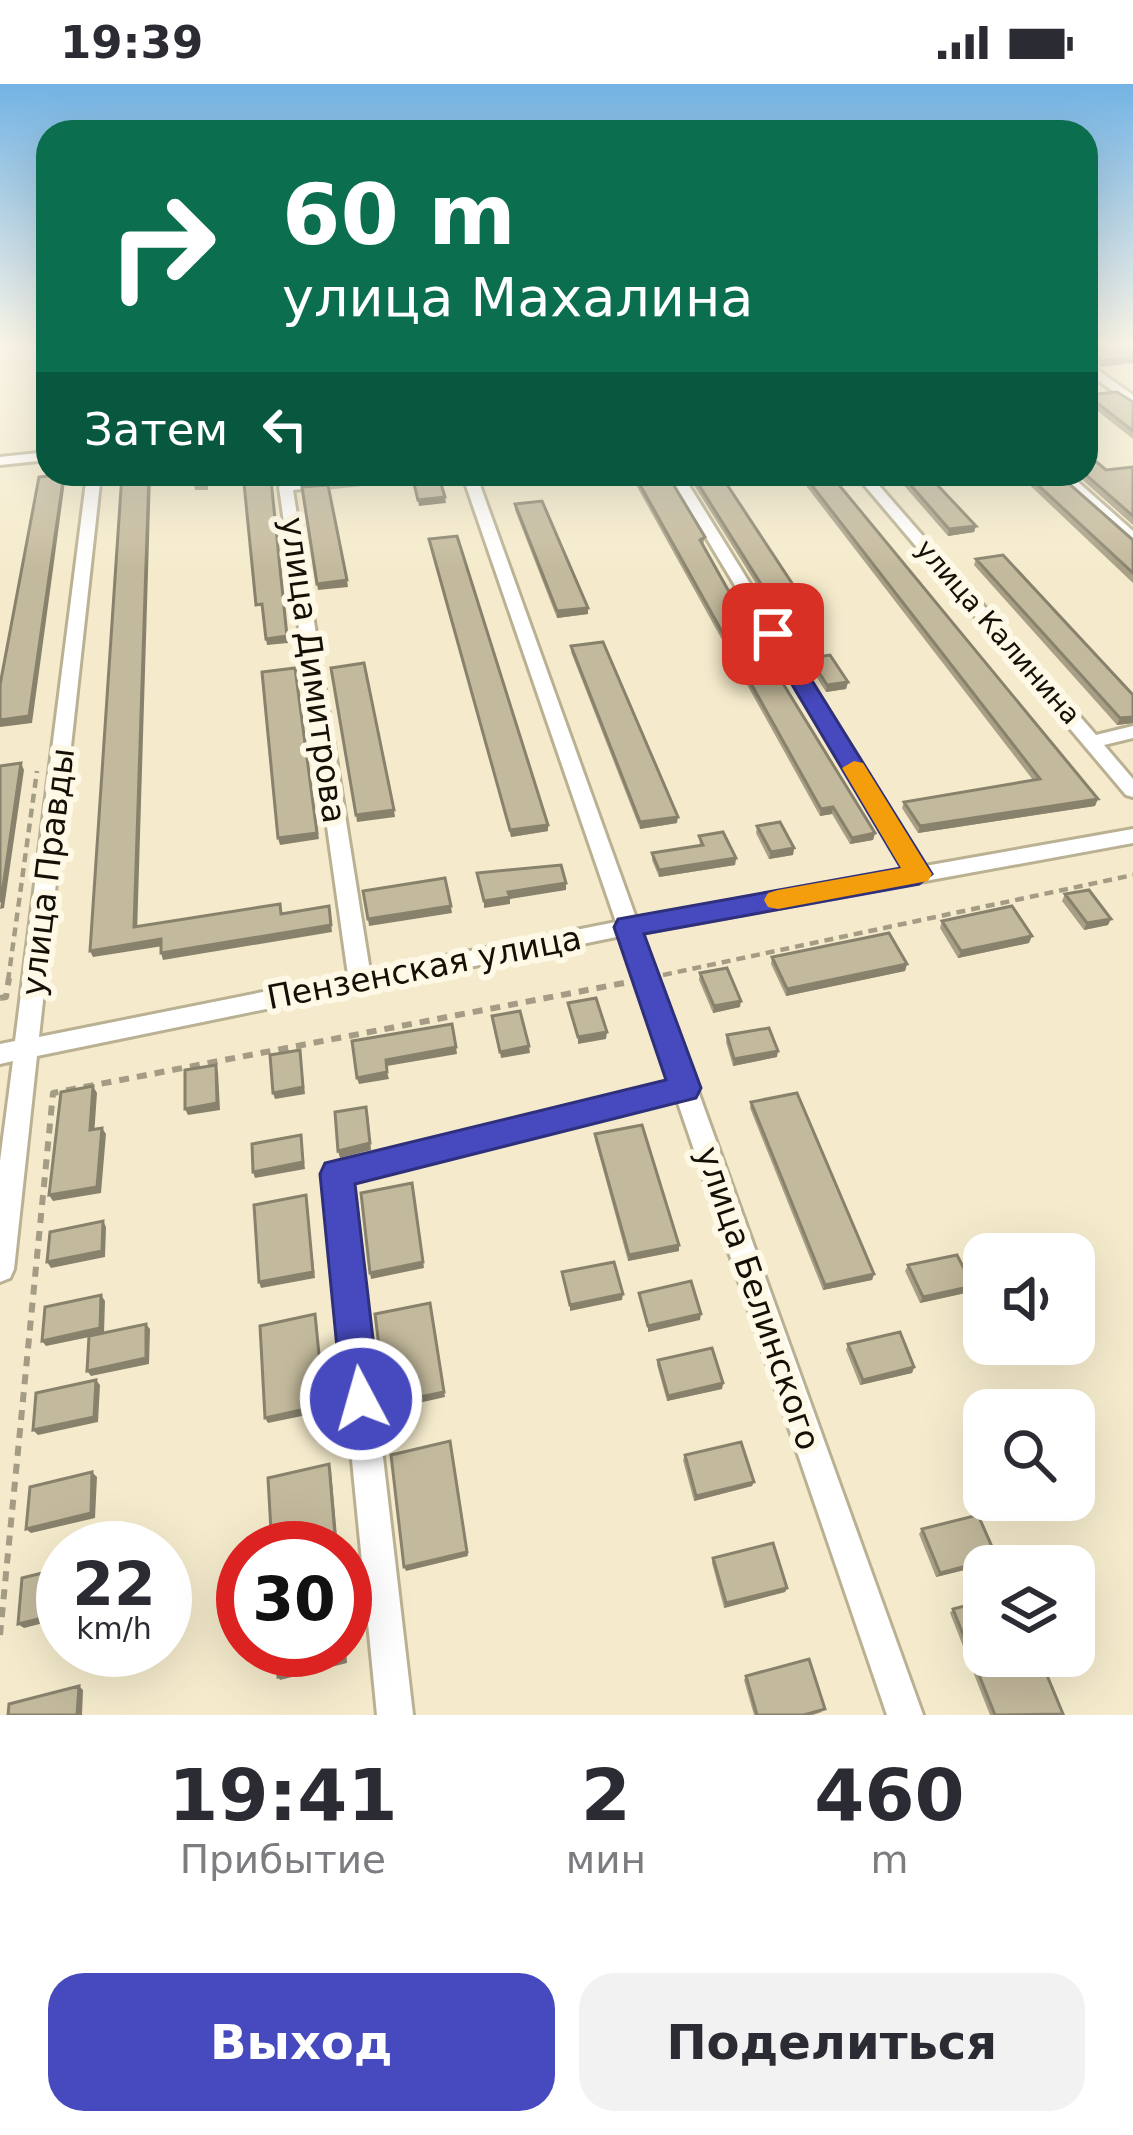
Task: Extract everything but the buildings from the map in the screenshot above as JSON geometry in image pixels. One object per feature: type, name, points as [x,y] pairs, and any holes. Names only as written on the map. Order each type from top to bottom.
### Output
[{"type":"street","points":[[0,461],[36,457]]},
{"type":"street","name":"улица Правды","points":[[0,1269],[13,1052],[92,486]]},
{"type":"street","name":"улица Димитрова","points":[[296,486],[286,487],[359,980]]},
{"type":"street","name":"улица Белинского","points":[[473,486],[905,1715]]},
{"type":"street","points":[[683,486],[919,874]]},
{"type":"street","name":"улица Калинина","points":[[872,486],[1133,791]]},
{"type":"street","points":[[1073,486],[1133,539]]},
{"type":"street","points":[[1092,742],[1133,732]]},
{"type":"street","name":"Пензенская улица","points":[[13,1052],[628,927],[1133,836]]},
{"type":"street","points":[[395,1715],[337,1174],[685,1088]]},
{"type":"path","points":[[0,1635],[53,1093],[646,978],[1133,875]]},
{"type":"slow traffic","points":[[778,900],[919,874],[854,768]]},
{"type":"route","points":[[361,1399],[337,1174],[685,1088],[628,927],[919,874],[773,634]]}]
